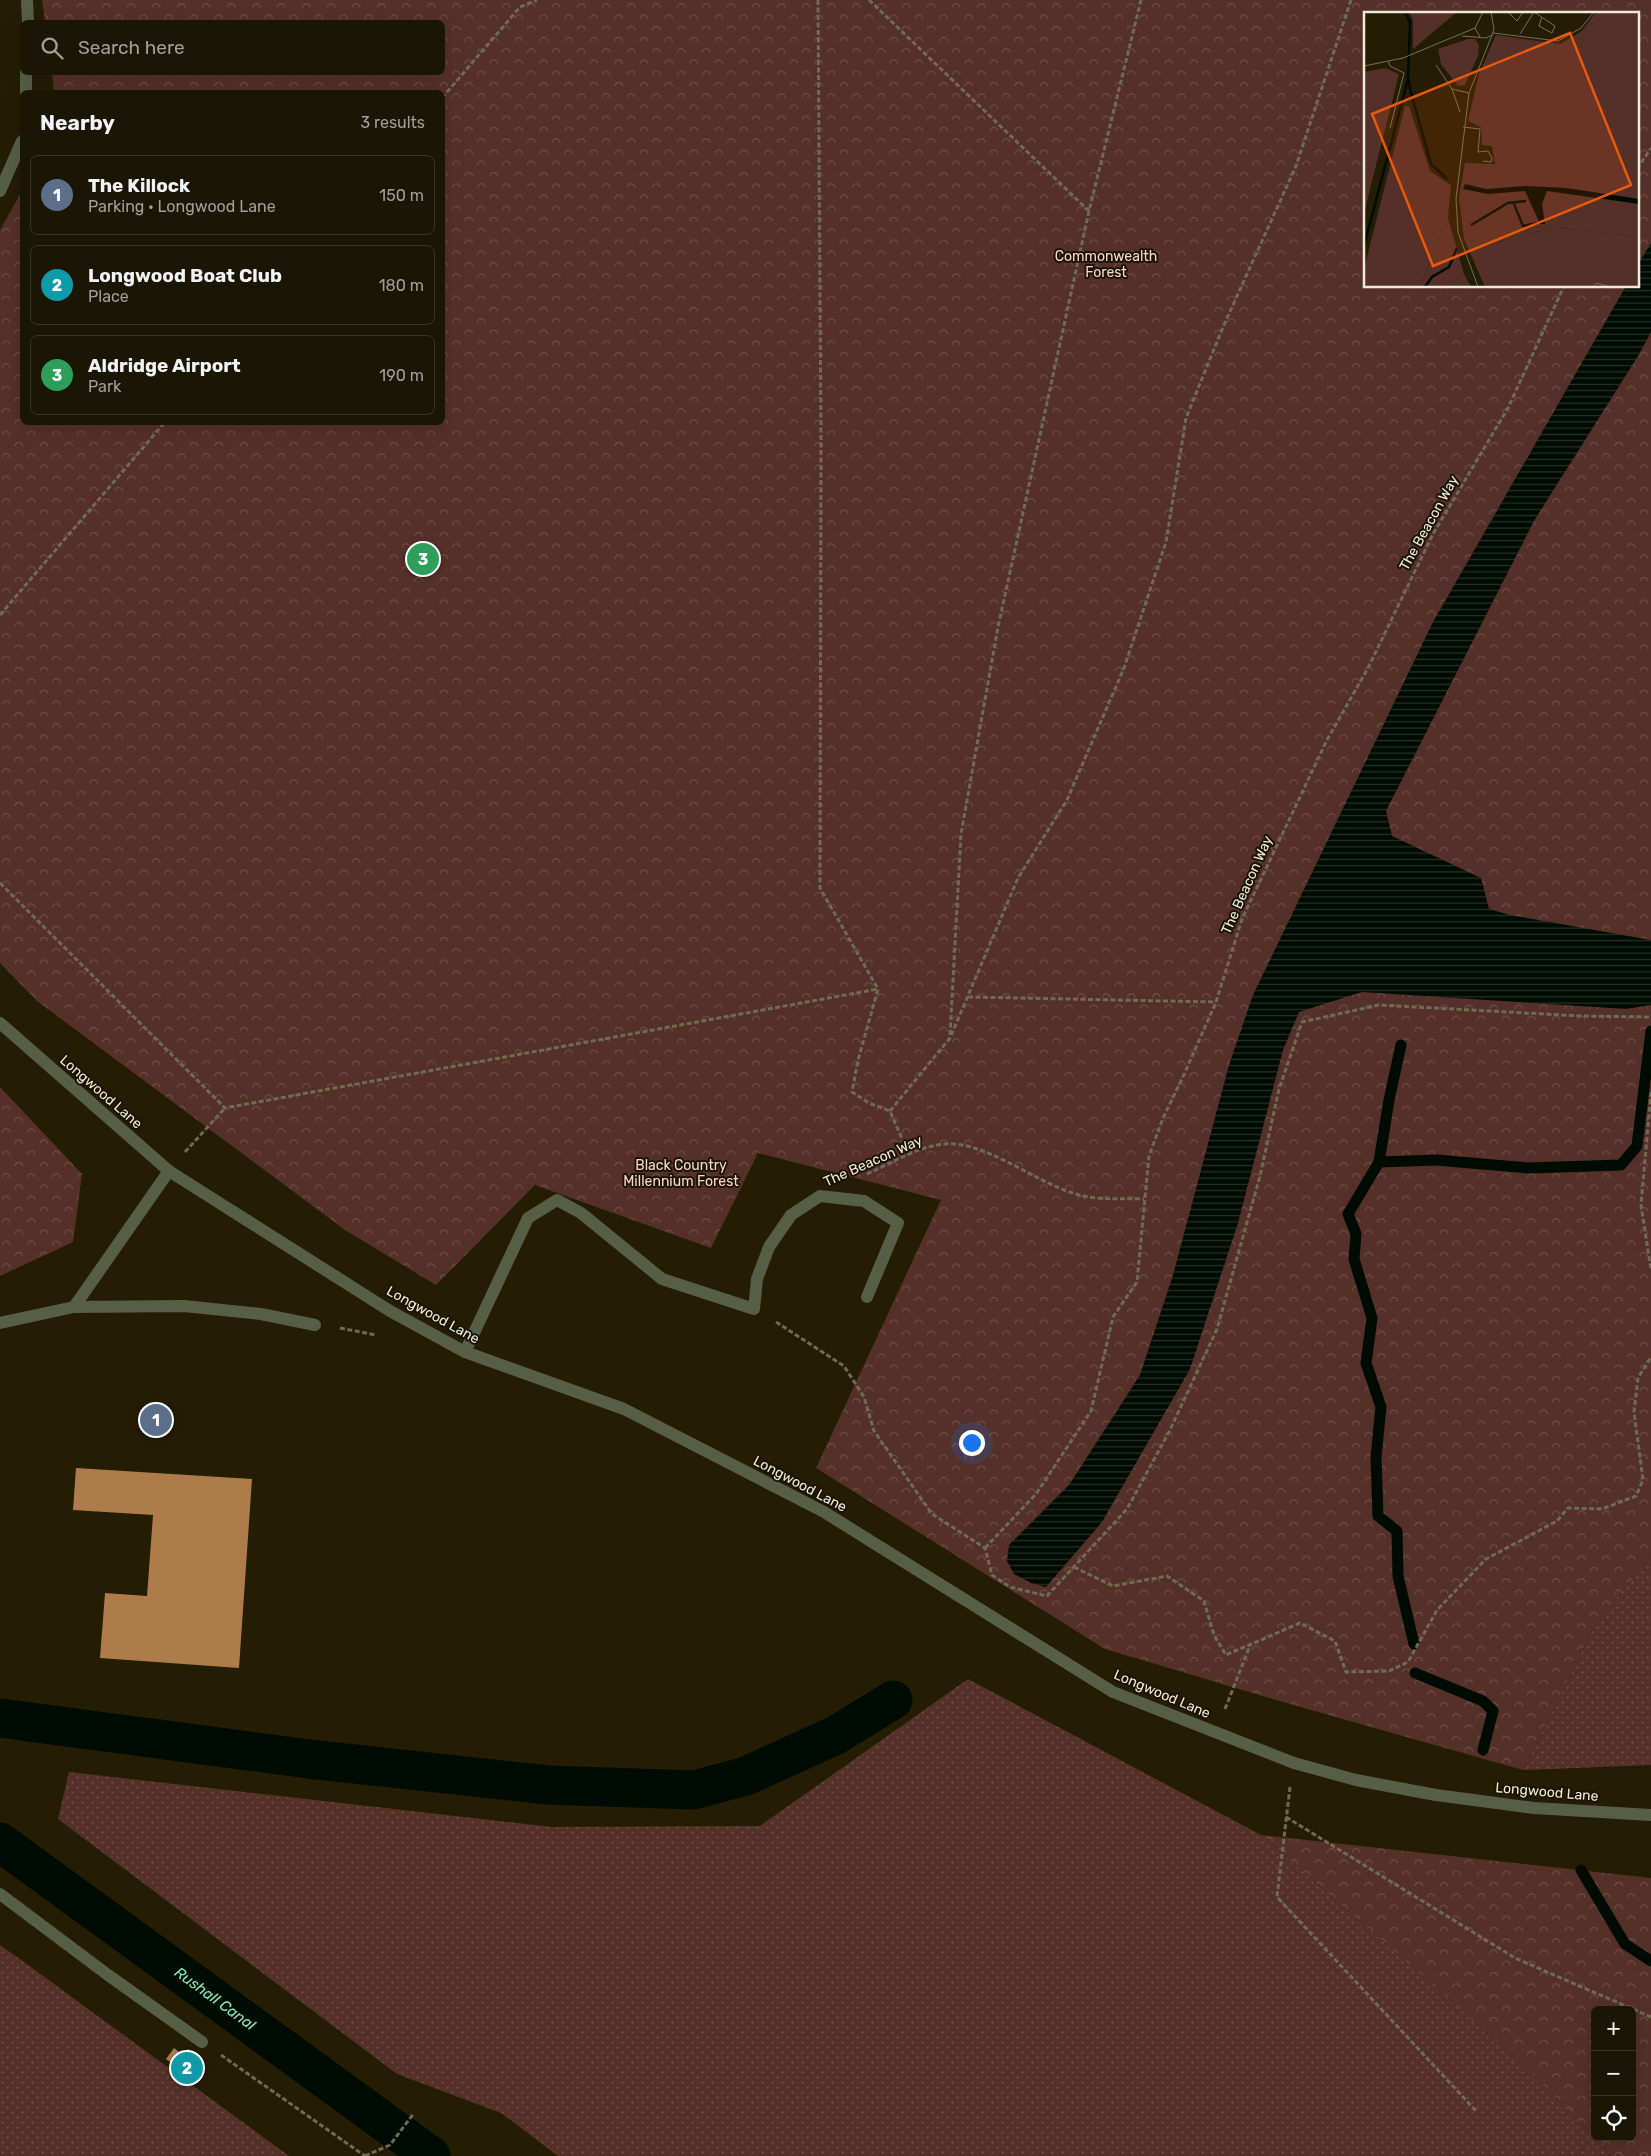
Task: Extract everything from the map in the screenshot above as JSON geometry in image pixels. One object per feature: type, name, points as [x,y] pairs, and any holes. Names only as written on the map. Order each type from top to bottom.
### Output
[{"type":"street","points":[[27,0],[28,20]]},
{"type":"street","points":[[26,75],[26,90]]},
{"type":"street","points":[[0,191],[20,146]]},
{"type":"street","name":"Longwood Lane","points":[[0,1024],[169,1171],[390,1311],[465,1352],[624,1410],[824,1512],[1114,1692],[1294,1763],[1356,1780],[1436,1795],[1534,1808],[1651,1815]]},
{"type":"street","points":[[74,1307],[169,1171]]},
{"type":"street","points":[[465,1352],[528,1218],[557,1200],[581,1213],[662,1279],[754,1309],[758,1279],[769,1247],[791,1215],[820,1196],[864,1201],[898,1222],[867,1297]]},
{"type":"street","points":[[0,1324],[74,1307],[184,1306],[261,1314],[315,1325]]},
{"type":"street","points":[[0,1894],[108,1975],[202,2042]]},
{"type":"path","points":[[445,94],[520,7],[536,0]]},
{"type":"path","points":[[818,0],[821,443],[820,888],[878,989],[858,1060],[852,1092],[869,1104],[890,1111],[909,1155]]},
{"type":"path","points":[[869,0],[1089,211]]},
{"type":"path","points":[[950,1038],[961,834],[998,627],[1089,211],[1140,0]]},
{"type":"path","points":[[890,1111],[950,1038],[1018,878],[1068,800],[1124,668],[1166,542],[1186,418],[1223,327],[1296,166],[1351,0]]},
{"type":"path","points":[[1638,168],[1651,148]]},
{"type":"path","name":"The Beacon Way","points":[[865,1175],[919,1150],[945,1144],[966,1146],[1076,1194],[1106,1200],[1144,1199],[1149,1156],[1163,1118],[1216,1002],[1242,919],[1327,740],[1368,668],[1432,534],[1508,408],[1563,288]]},
{"type":"path","points":[[0,615],[162,425]]},
{"type":"path","points":[[0,883],[225,1108]]},
{"type":"path","points":[[169,1171],[225,1108],[878,989]]},
{"type":"path","points":[[968,997],[1216,1002]]},
{"type":"path","points":[[754,1309],[844,1366],[864,1397],[874,1431],[932,1514],[985,1548],[992,1575],[1010,1587],[1046,1596],[1127,1509],[1168,1432],[1217,1329],[1260,1176],[1279,1089],[1302,1022],[1378,1005],[1581,1016],[1651,1017]]},
{"type":"path","points":[[1651,1092],[1641,1205],[1651,1270]]},
{"type":"path","points":[[985,1548],[1036,1494],[1091,1411],[1113,1317],[1137,1282],[1144,1199]]},
{"type":"path","points":[[315,1325],[381,1336]]},
{"type":"path","points":[[1074,1566],[1113,1586],[1167,1576],[1204,1601],[1214,1635],[1226,1655],[1251,1642],[1300,1623],[1335,1641],[1346,1672],[1389,1671],[1408,1662],[1436,1610],[1486,1560],[1557,1521],[1568,1508],[1602,1509],[1636,1496],[1643,1480],[1634,1412],[1638,1378],[1651,1356]]},
{"type":"path","points":[[1216,1732],[1251,1642]]},
{"type":"path","points":[[1477,2112],[1277,1897],[1286,1817],[1515,1958],[1651,2017]]},
{"type":"path","points":[[202,2042],[365,2156],[390,2145],[414,2113]]},
{"type":"green space","points":[[42,0],[1651,0],[1651,1556],[1596,1623],[1523,1770],[1105,1649],[816,1468],[941,1200],[758,1153],[711,1248],[535,1185],[436,1285],[345,1230],[37,1001],[0,963],[0,230],[20,195],[20,425],[445,425],[445,90],[54,90],[52,75],[445,75],[445,20],[45,20]]},
{"type":"green space","points":[[0,1087],[82,1174],[73,1242],[0,1276]]},
{"type":"green space","points":[[1651,1556],[1651,1765],[1523,1770],[1596,1623]]},
{"type":"green space","points":[[968,1679],[1261,1835],[1523,2064],[1591,2135],[1591,2141],[1597,2141],[1611,2156],[558,2156],[501,2113],[397,2074],[58,1819],[69,1772],[552,1827],[760,1826]]},
{"type":"green space","points":[[1261,1835],[1651,1878],[1651,2156],[1611,2156],[1597,2141],[1636,2141],[1636,2006],[1591,2006],[1591,2135],[1523,2064]]},
{"type":"green space","points":[[0,1945],[24,1962],[289,2156],[0,2156]]},
{"type":"shaded area","points":[[1651,243],[1651,332],[1638,356],[1534,521],[1386,811],[1392,836],[1481,878],[1489,909],[1510,915],[1651,940],[1651,1005],[1626,1009],[1362,992],[1299,1012],[1283,1050],[1238,1223],[1190,1369],[1102,1522],[1046,1587],[1031,1583],[1014,1574],[1007,1561],[1009,1545],[1069,1485],[1140,1375],[1173,1275],[1229,1065],[1253,995],[1433,622],[1625,288],[1638,288],[1638,264]]},
{"type":"building","points":[[76,1468],[252,1479],[239,1668],[100,1658],[105,1593],[147,1596],[153,1515],[73,1510]]},
{"type":"building","points":[[174,2048],[184,2056],[188,2049],[202,2059],[189,2076],[166,2059]]},
{"type":"waterway","points":[[1379,1162],[1436,1160],[1528,1168],[1621,1165],[1637,1146],[1651,1031]]},
{"type":"waterway","points":[[1401,1045],[1389,1100],[1379,1162],[1348,1214],[1356,1234],[1354,1259],[1372,1318],[1366,1363],[1381,1407],[1376,1457],[1378,1516],[1397,1531],[1398,1576],[1414,1644]]},
{"type":"waterway","points":[[1415,1673],[1483,1701],[1493,1711],[1483,1750]]},
{"type":"waterway","points":[[0,1718],[309,1759],[547,1785],[694,1790],[746,1776],[836,1735],[893,1700]]},
{"type":"waterway","name":"Rushall Canal","points":[[0,1842],[431,2156]]},
{"type":"waterway","points":[[1581,1870],[1625,1944],[1651,1961]]},
{"type":"place","name":"Aldridge Airport","points":[[423,559]]},
{"type":"place","name":"The Killock","points":[[156,1420]]},
{"type":"place","name":"Longwood Boat Club","points":[[187,2068]]},
{"type":"park label","name":"Commonwealth Forest","points":[[1106,264]]},
{"type":"park label","name":"Black Country Millennium Forest","points":[[681,1174]]}]
